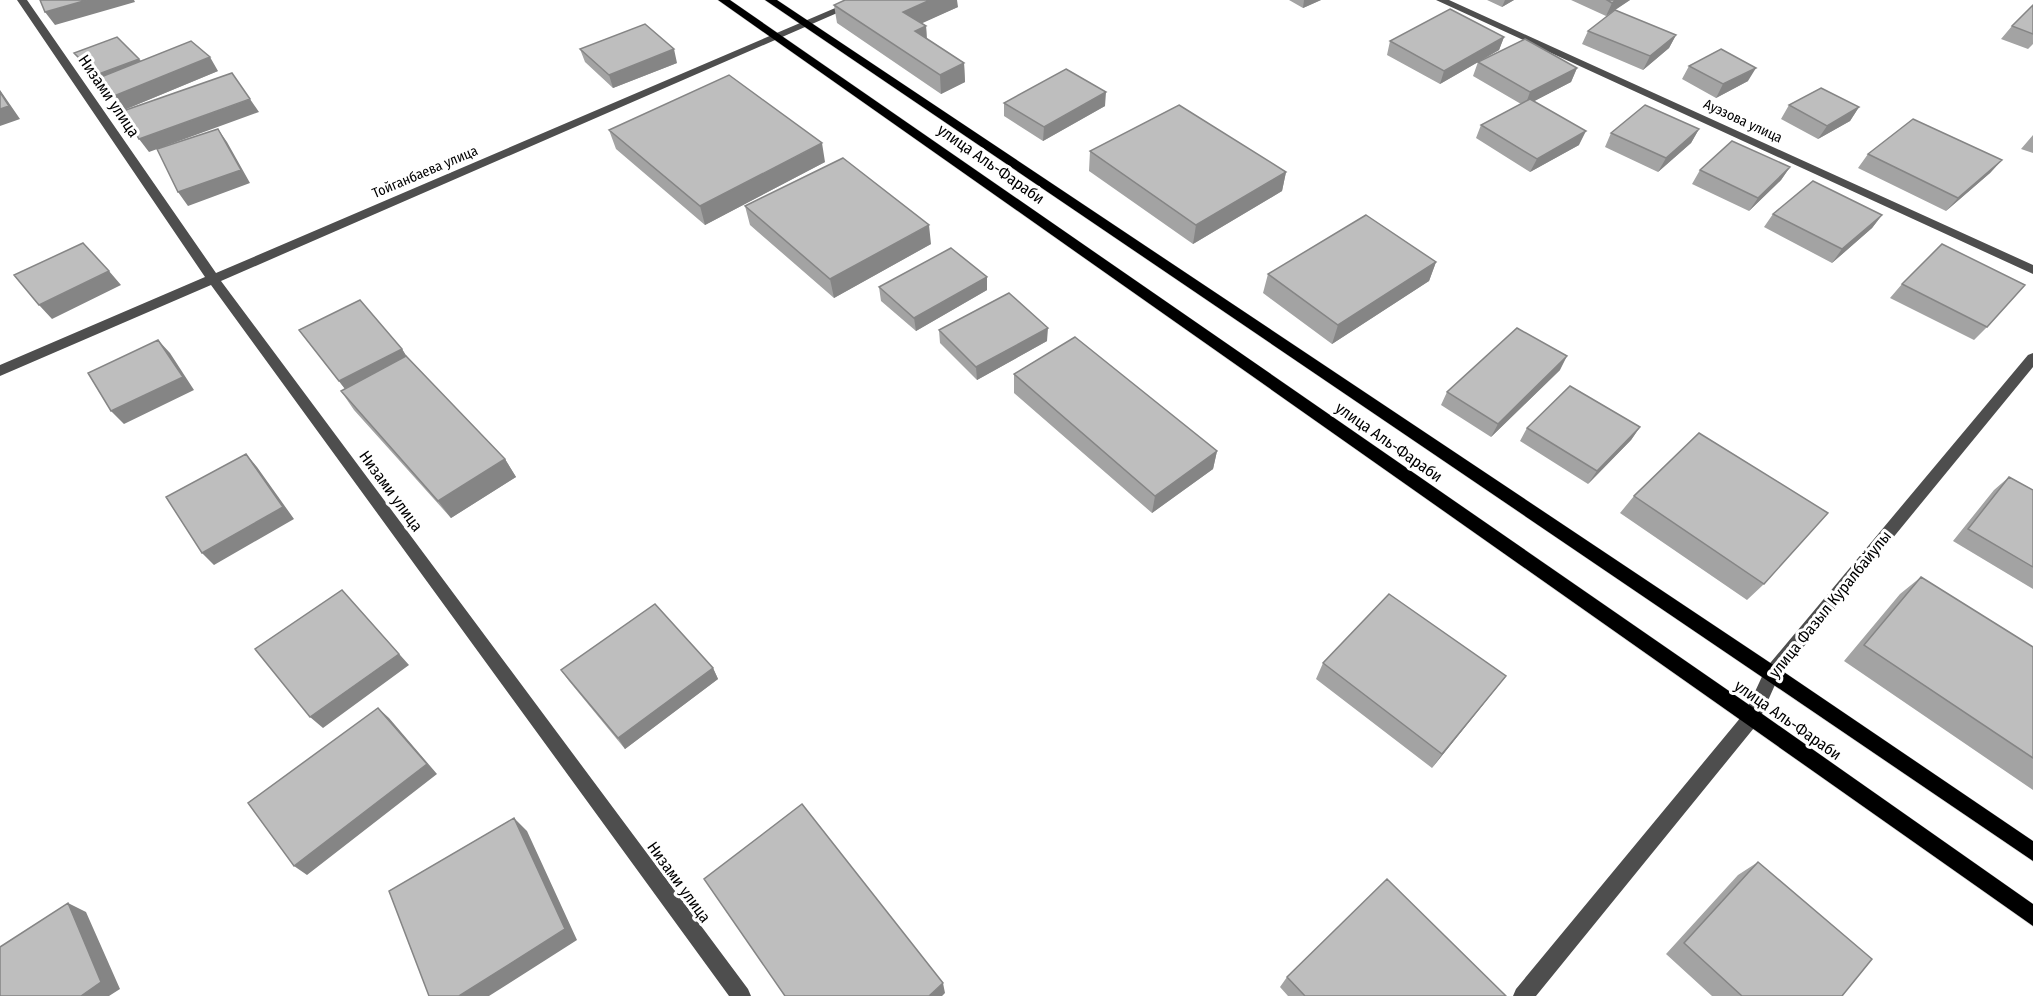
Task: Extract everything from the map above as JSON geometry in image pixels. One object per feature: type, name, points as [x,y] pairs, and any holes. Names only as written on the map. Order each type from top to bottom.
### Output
[{"type":"main road","name":"улица Аль-Фараби","points":[[723,0],[1752,717],[2033,916]]},
{"type":"main road","name":"улица Аль-Фараби","points":[[770,0],[1772,673],[2033,852]]},
{"type":"street","name":"Низами улица","points":[[22,0],[213,279],[741,996]]},
{"type":"street","name":"Тойганбаева улица","points":[[0,371],[862,0]]},
{"type":"street","name":"Ауэзова улица","points":[[1441,0],[2033,270]]},
{"type":"street","name":"улица Фазыл Куралбайулы","points":[[1523,996],[1752,717],[1772,673],[2033,358]]},
{"type":"building","points":[[40,0],[87,0],[45,12]]},
{"type":"building","points":[[845,0],[930,0],[903,12],[926,26],[915,31],[964,63],[940,75],[834,5]]},
{"type":"building","points":[[2033,5],[2033,34],[2012,26]]},
{"type":"building","points":[[1450,9],[1504,37],[1444,71],[1390,41]]},
{"type":"building","points":[[1615,10],[1676,35],[1650,56],[1588,31]]},
{"type":"building","points":[[645,24],[674,49],[609,75],[580,49]]},
{"type":"building","points":[[117,37],[139,59],[96,75],[74,53]]},
{"type":"building","points":[[1525,39],[1577,68],[1530,92],[1478,62]]},
{"type":"building","points":[[191,41],[210,57],[114,96],[96,79]]},
{"type":"building","points":[[1721,49],[1756,68],[1723,84],[1689,66]]},
{"type":"building","points":[[1066,69],[1106,92],[1044,127],[1004,103]]},
{"type":"building","points":[[232,73],[250,99],[139,139],[123,111]]},
{"type":"building","points":[[729,75],[822,143],[700,206],[609,130]]},
{"type":"building","points":[[1821,88],[1859,107],[1827,126],[1789,105]]},
{"type":"building","points":[[0,92],[9,106],[0,109]]},
{"type":"building","points":[[1530,99],[1586,131],[1537,159],[1481,125]]},
{"type":"building","points":[[1179,105],[1286,172],[1196,225],[1090,151]]},
{"type":"building","points":[[1645,105],[1699,129],[1666,158],[1611,133]]},
{"type":"building","points":[[1913,119],[2002,160],[1958,198],[1868,154]]},
{"type":"building","points":[[218,129],[241,170],[178,192],[157,149]]},
{"type":"building","points":[[1732,141],[1790,167],[1758,198],[1700,170]]},
{"type":"building","points":[[843,158],[929,225],[830,279],[745,206]]},
{"type":"building","points":[[1813,181],[1882,215],[1842,249],[1773,214]]},
{"type":"building","points":[[1366,215],[1436,262],[1338,325],[1268,274]]},
{"type":"building","points":[[83,243],[109,271],[39,305],[14,275]]},
{"type":"building","points":[[1942,244],[2025,285],[1987,327],[1902,284]]},
{"type":"building","points":[[951,248],[987,277],[914,318],[879,287]]},
{"type":"building","points":[[1009,293],[1048,328],[976,367],[939,330]]},
{"type":"building","points":[[360,300],[402,349],[339,381],[299,330]]},
{"type":"building","points":[[1517,328],[1567,356],[1498,424],[1447,392]]},
{"type":"building","points":[[1075,337],[1217,451],[1155,496],[1014,374]]},
{"type":"building","points":[[158,340],[183,377],[111,411],[88,373]]},
{"type":"building","points":[[406,356],[505,459],[438,501],[341,391]]},
{"type":"building","points":[[1570,386],[1640,427],[1597,471],[1527,428]]},
{"type":"building","points":[[1699,433],[1828,513],[1764,584],[1634,496]]},
{"type":"building","points":[[246,454],[283,507],[202,553],[166,497]]},
{"type":"building","points":[[2009,477],[2033,490],[2033,567],[1968,529]]},
{"type":"building","points":[[1921,577],[2033,647],[2033,758],[1864,645]]},
{"type":"building","points":[[342,590],[399,654],[310,717],[255,649]]},
{"type":"building","points":[[1389,594],[1506,676],[1442,754],[1323,663]]},
{"type":"building","points":[[655,604],[713,668],[618,738],[561,670]]},
{"type":"building","points":[[378,708],[427,764],[294,866],[248,803]]},
{"type":"building","points":[[802,804],[943,983],[929,996],[785,996],[704,879]]},
{"type":"building","points":[[514,818],[565,929],[459,996],[429,996],[389,891]]},
{"type":"building","points":[[1758,862],[1872,959],[1842,996],[1742,996],[1684,943]]},
{"type":"building","points":[[1387,879],[1506,996],[1305,996],[1287,977]]},
{"type":"building","points":[[68,903],[101,982],[81,996],[0,996],[0,947]]}]
